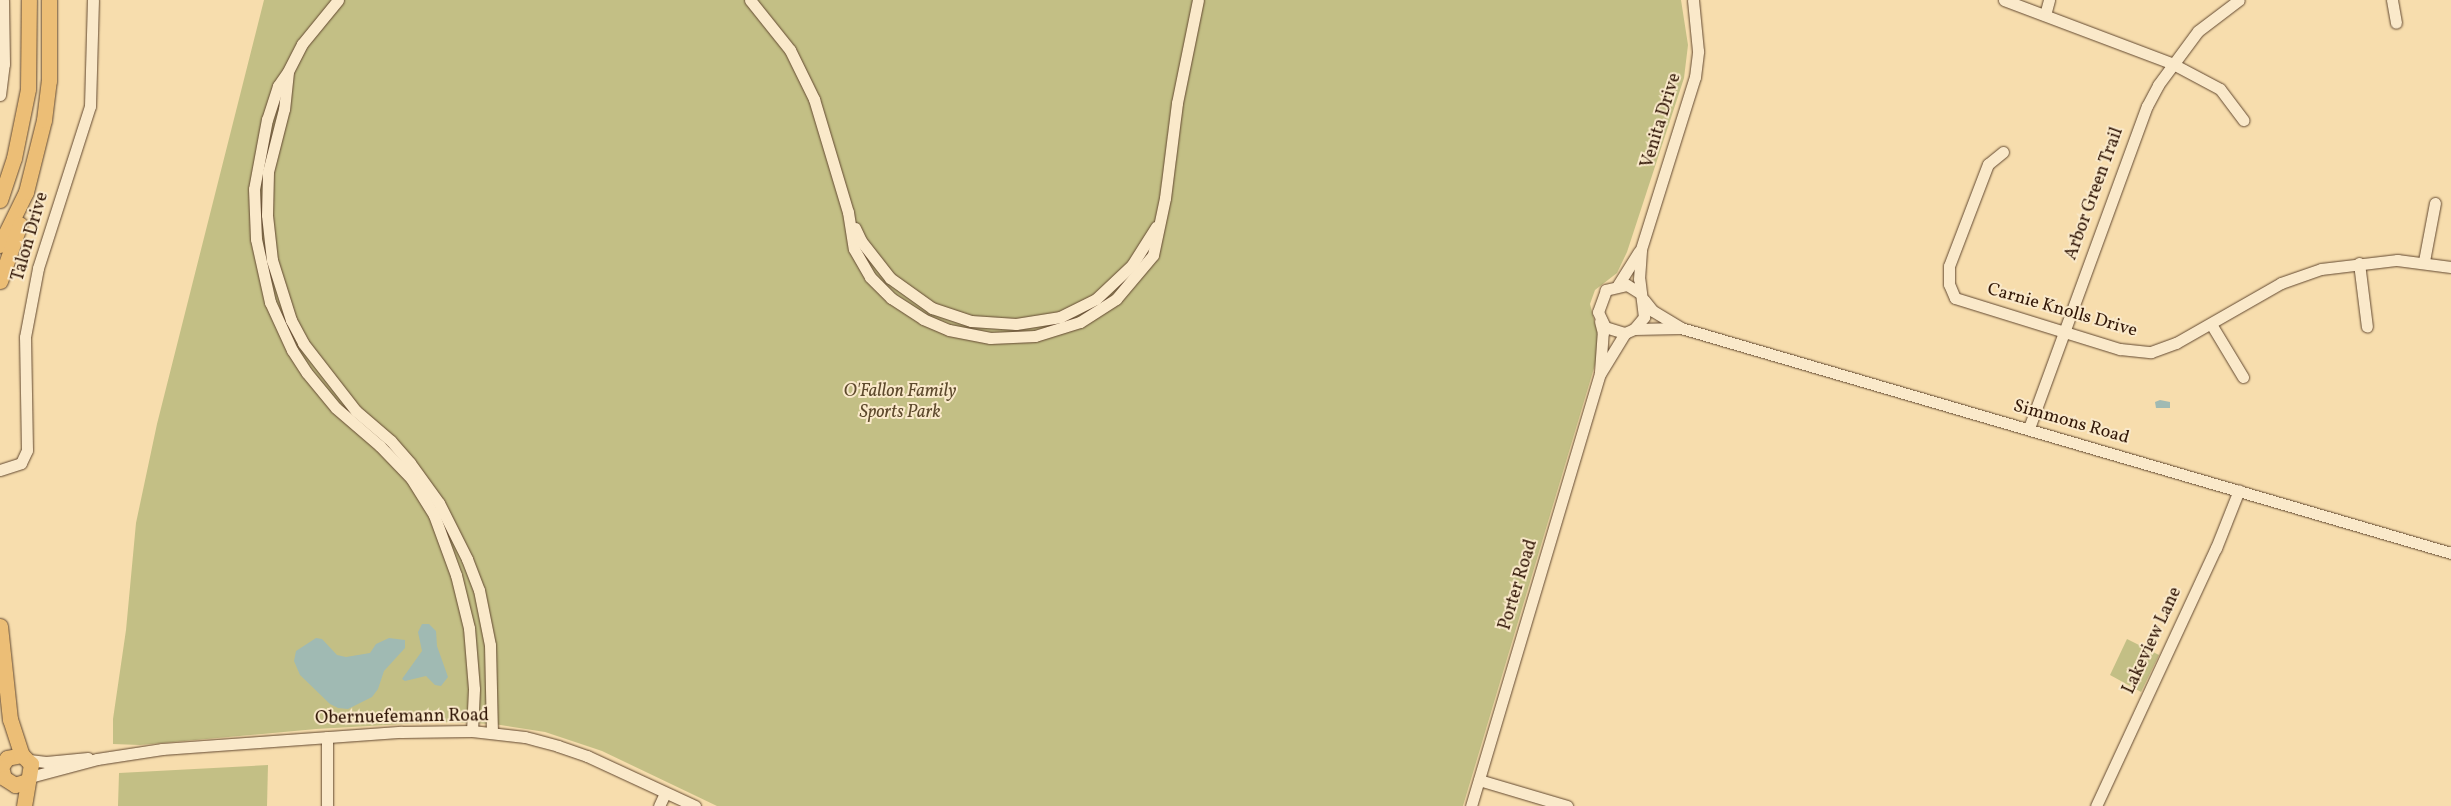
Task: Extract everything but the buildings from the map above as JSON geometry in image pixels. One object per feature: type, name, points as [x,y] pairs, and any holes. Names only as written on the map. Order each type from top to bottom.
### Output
[{"type":"main road","points":[[0,200],[14,158],[28,88],[29,0]]},
{"type":"main road","points":[[0,281],[23,216],[26,192],[44,120],[48,81],[49,0]]},
{"type":"main road","points":[[0,245],[26,192]]},
{"type":"main road","points":[[0,626],[10,719],[12,760],[4,780],[16,806]]},
{"type":"main road","points":[[12,760],[28,779],[24,806]]},
{"type":"main road","points":[[4,780],[22,784],[28,779]]},
{"type":"street","points":[[0,95],[3,0]]},
{"type":"street","name":"Talon Drive","points":[[0,470],[21,463],[27,450],[25,337],[38,268],[90,106],[93,0]]},
{"type":"street","points":[[338,0],[302,44],[288,72],[278,86],[267,118],[255,181],[256,239],[270,302],[292,350],[307,373],[336,408],[380,446],[411,478],[434,515],[456,575],[469,628],[474,689],[472,731]]},
{"type":"street","points":[[750,0],[774,27],[803,74],[821,121],[848,212],[854,249],[870,276],[891,298],[934,325],[990,338],[1035,336],[1059,330],[1100,311],[1130,286],[1153,256],[1158,223],[1165,198],[1183,68],[1198,0]]},
{"type":"street","name":"Venita Drive","points":[[1618,285],[1641,249],[1695,77],[1698,51],[1693,0]]},
{"type":"street","points":[[2004,0],[2173,64],[2220,89],[2243,120]]},
{"type":"street","points":[[2045,15],[2049,0]]},
{"type":"street","name":"Arbor Green Trail","points":[[2030,428],[2063,332],[2147,106],[2173,64],[2198,31],[2239,0]]},
{"type":"street","points":[[2392,0],[2396,23]]},
{"type":"street","points":[[288,72],[284,109],[271,150],[266,201],[272,260],[279,289],[291,320],[319,367],[356,411],[391,441],[410,463],[438,503],[461,546],[479,590],[490,644],[492,732]]},
{"type":"street","name":"Carnie Knolls Drive","points":[[2003,152],[1988,164],[1949,266],[1949,284],[1955,298],[2120,349],[2151,352],[2211,324],[2281,284],[2321,269],[2359,263],[2424,261],[2451,267]]},
{"type":"street","points":[[2424,261],[2435,203]]},
{"type":"street","name":"Venita Drive","points":[[1641,249],[1642,297]]},
{"type":"street","points":[[2359,263],[2367,327]]},
{"type":"street","points":[[1618,285],[1627,285],[1642,297],[1644,317],[1630,331],[1612,331],[1600,320],[1598,312],[1601,296],[1618,285]]},
{"type":"street","name":"Simmons Road","points":[[1642,297],[1653,311],[1681,328],[2030,428],[2451,553]]},
{"type":"street","name":"Porter Road","points":[[1471,806],[1600,374],[1603,333],[1600,320]]},
{"type":"street","points":[[2211,324],[2243,377]]},
{"type":"street","name":"Simmons Road","points":[[1630,331],[1681,328]]},
{"type":"street","name":"Porter Road","points":[[1600,374],[1630,331]]},
{"type":"street","name":"Lakeview Lane","points":[[2096,806],[2216,548],[2239,490]]},
{"type":"street","name":"Obernuefemann Road","points":[[97,759],[162,749],[327,737],[472,731],[492,732],[525,737],[587,756],[695,806]]},
{"type":"street","points":[[327,737],[327,806]]},
{"type":"street","points":[[12,760],[46,762],[84,757],[97,759]]},
{"type":"street","points":[[28,779],[97,759]]},
{"type":"street","points":[[1479,780],[1567,806]]},
{"type":"street","points":[[659,806],[665,793]]},
{"type":"green space","name":"O'Fallon Family Sports Park","points":[[264,0],[1681,0],[1688,45],[1684,78],[1627,252],[1617,273],[1595,290],[1590,304],[1598,335],[1597,358],[1463,806],[717,806],[602,751],[545,732],[494,724],[440,722],[316,729],[140,745],[113,744],[113,719],[126,630],[136,523],[157,424]]},
{"type":"green space","points":[[2127,639],[2159,655],[2141,692],[2110,675]]},
{"type":"green space","points":[[268,765],[267,806],[118,806],[119,773]]},
{"type":"water","points":[[2160,400],[2170,402],[2170,408],[2156,408],[2155,402]]},
{"type":"water","points":[[422,624],[429,624],[436,631],[437,646],[448,677],[441,686],[435,685],[426,676],[405,681],[402,679],[422,651],[418,632]]},
{"type":"water","points":[[316,638],[322,639],[337,655],[346,657],[370,653],[376,644],[389,638],[405,640],[405,648],[384,671],[378,689],[372,697],[348,709],[338,708],[330,704],[300,675],[294,661],[296,651]]}]
